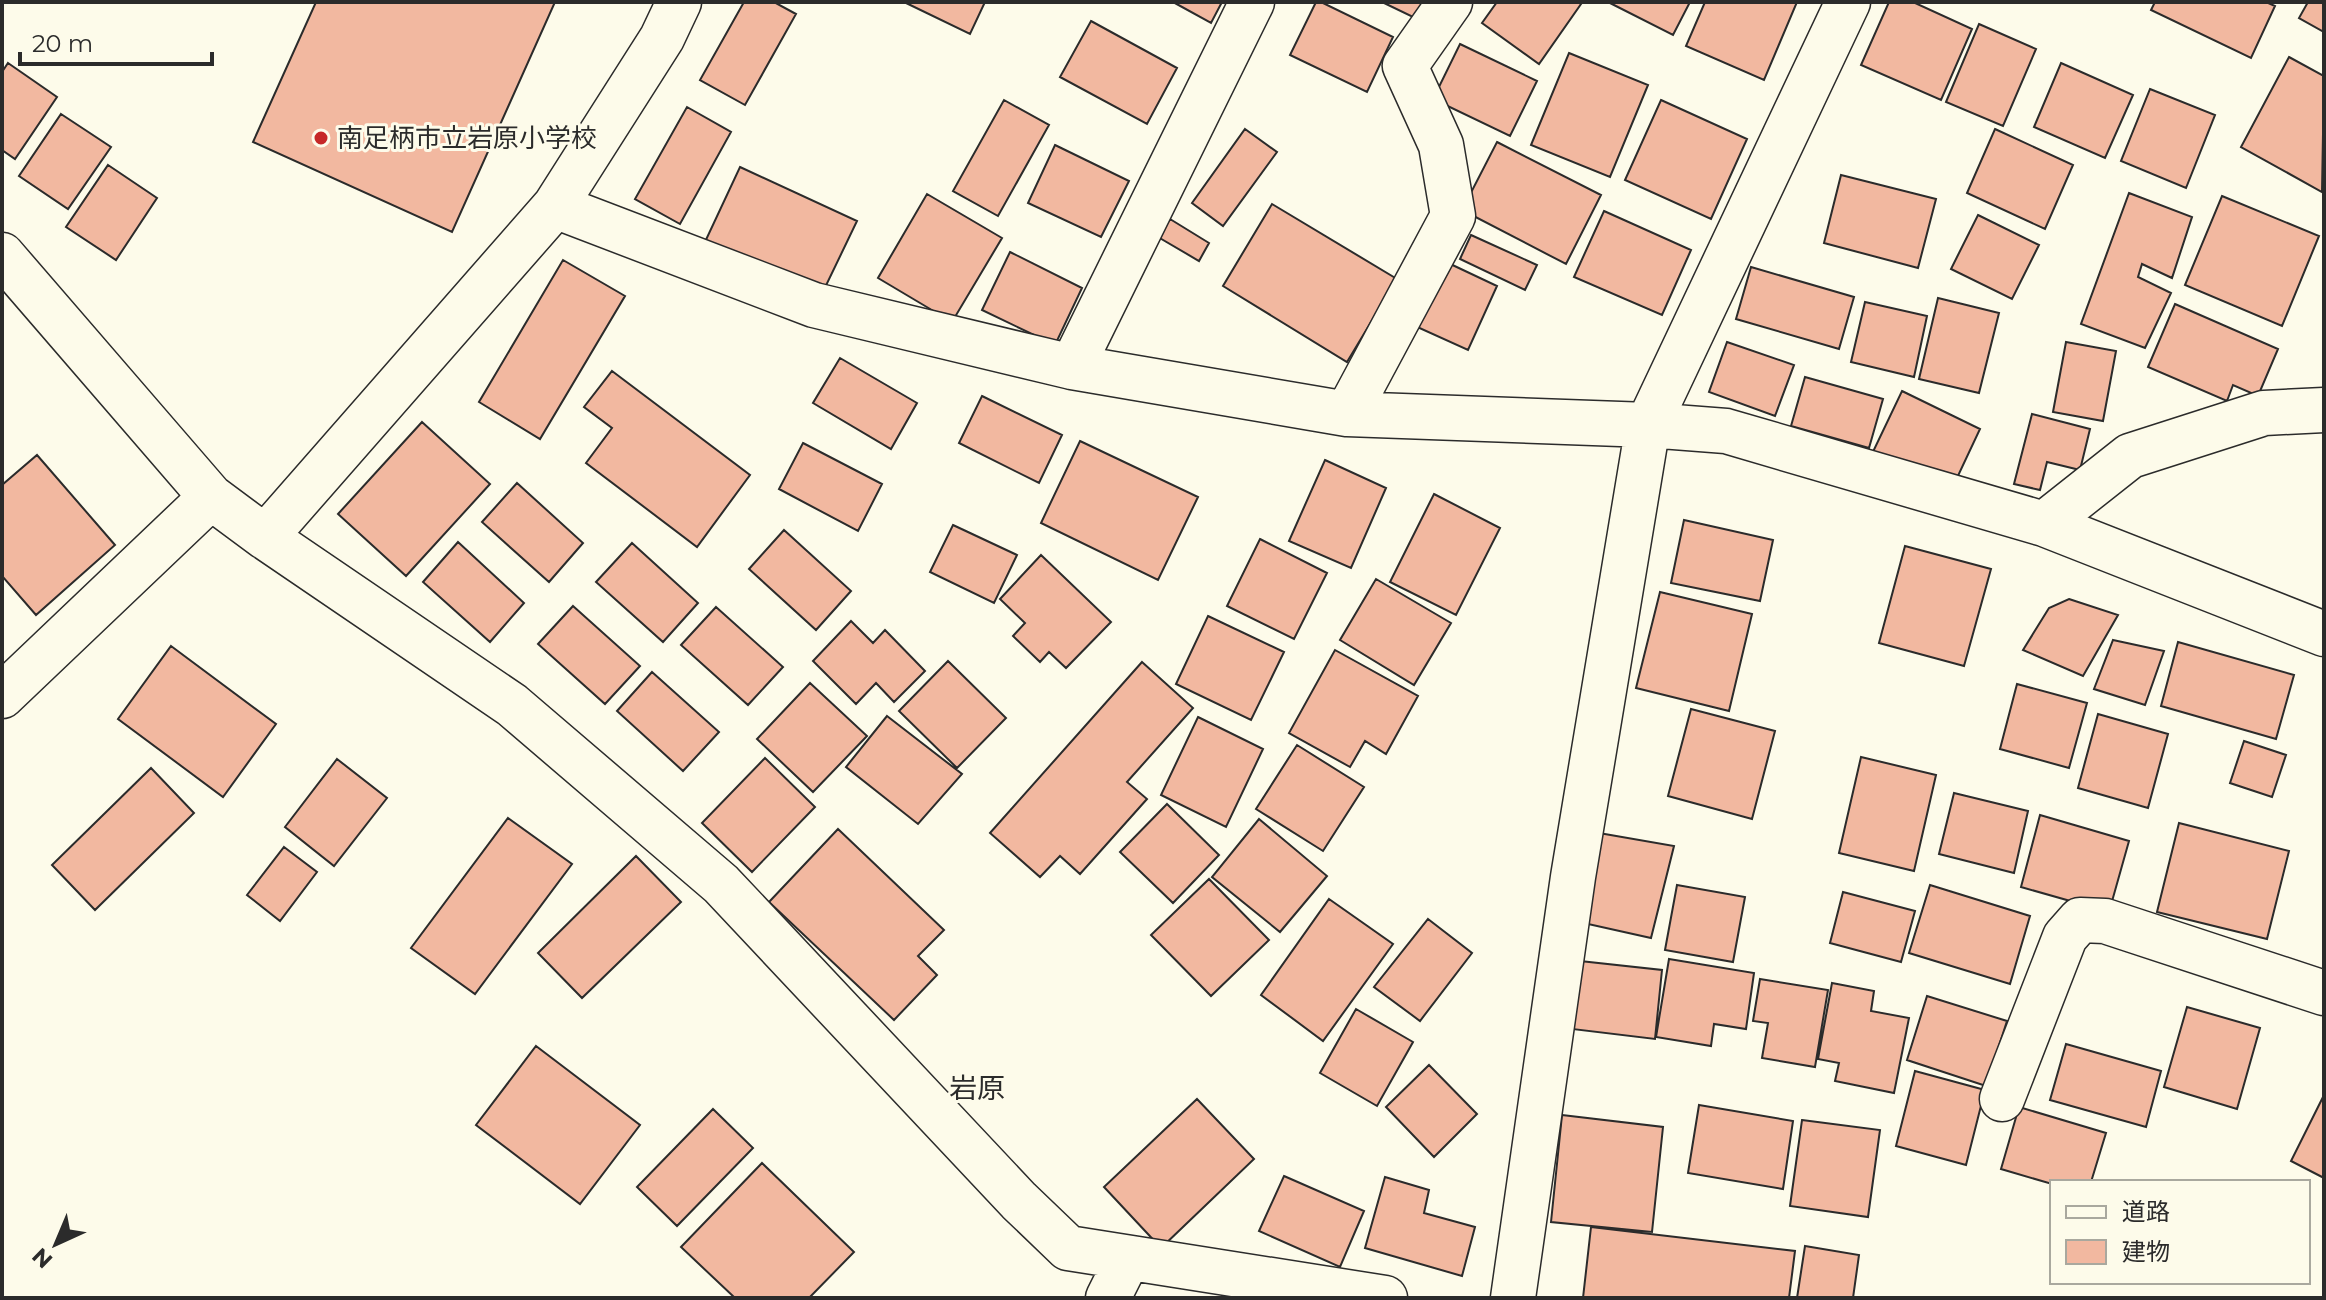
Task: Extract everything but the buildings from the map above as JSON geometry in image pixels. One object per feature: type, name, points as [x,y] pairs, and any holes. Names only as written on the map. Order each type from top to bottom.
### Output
[{"type":"street","points":[[265,537],[555,206],[662,38],[679,2]]},
{"type":"street","points":[[1072,367],[1252,2]]},
{"type":"street","points":[[1347,414],[1453,216],[1441,145],[1405,66],[1450,2]]},
{"type":"street","points":[[1513,1298],[1573,877],[1648,425],[1848,2]]},
{"type":"street","points":[[555,206],[814,305],[1072,367],[1347,414],[1648,425],[1726,431],[2044,524],[2324,634]]},
{"type":"street","points":[[2,255],[211,497],[512,705],[721,884],[1019,1201],[1068,1248],[1385,1298]]},
{"type":"street","points":[[2044,524],[2130,456],[2264,413],[2324,410]]},
{"type":"street","points":[[2,696],[211,497]]},
{"type":"street","points":[[2002,1099],[2065,937],[2080,920],[2105,921],[2324,993]]},
{"type":"street","points":[[1108,1298],[1128,1258]]},
{"type":"place","name":"南足柄市立岩原小学校","points":[[321,138]]},
{"type":"district","name":"岩原","points":[[977,1088]]}]
